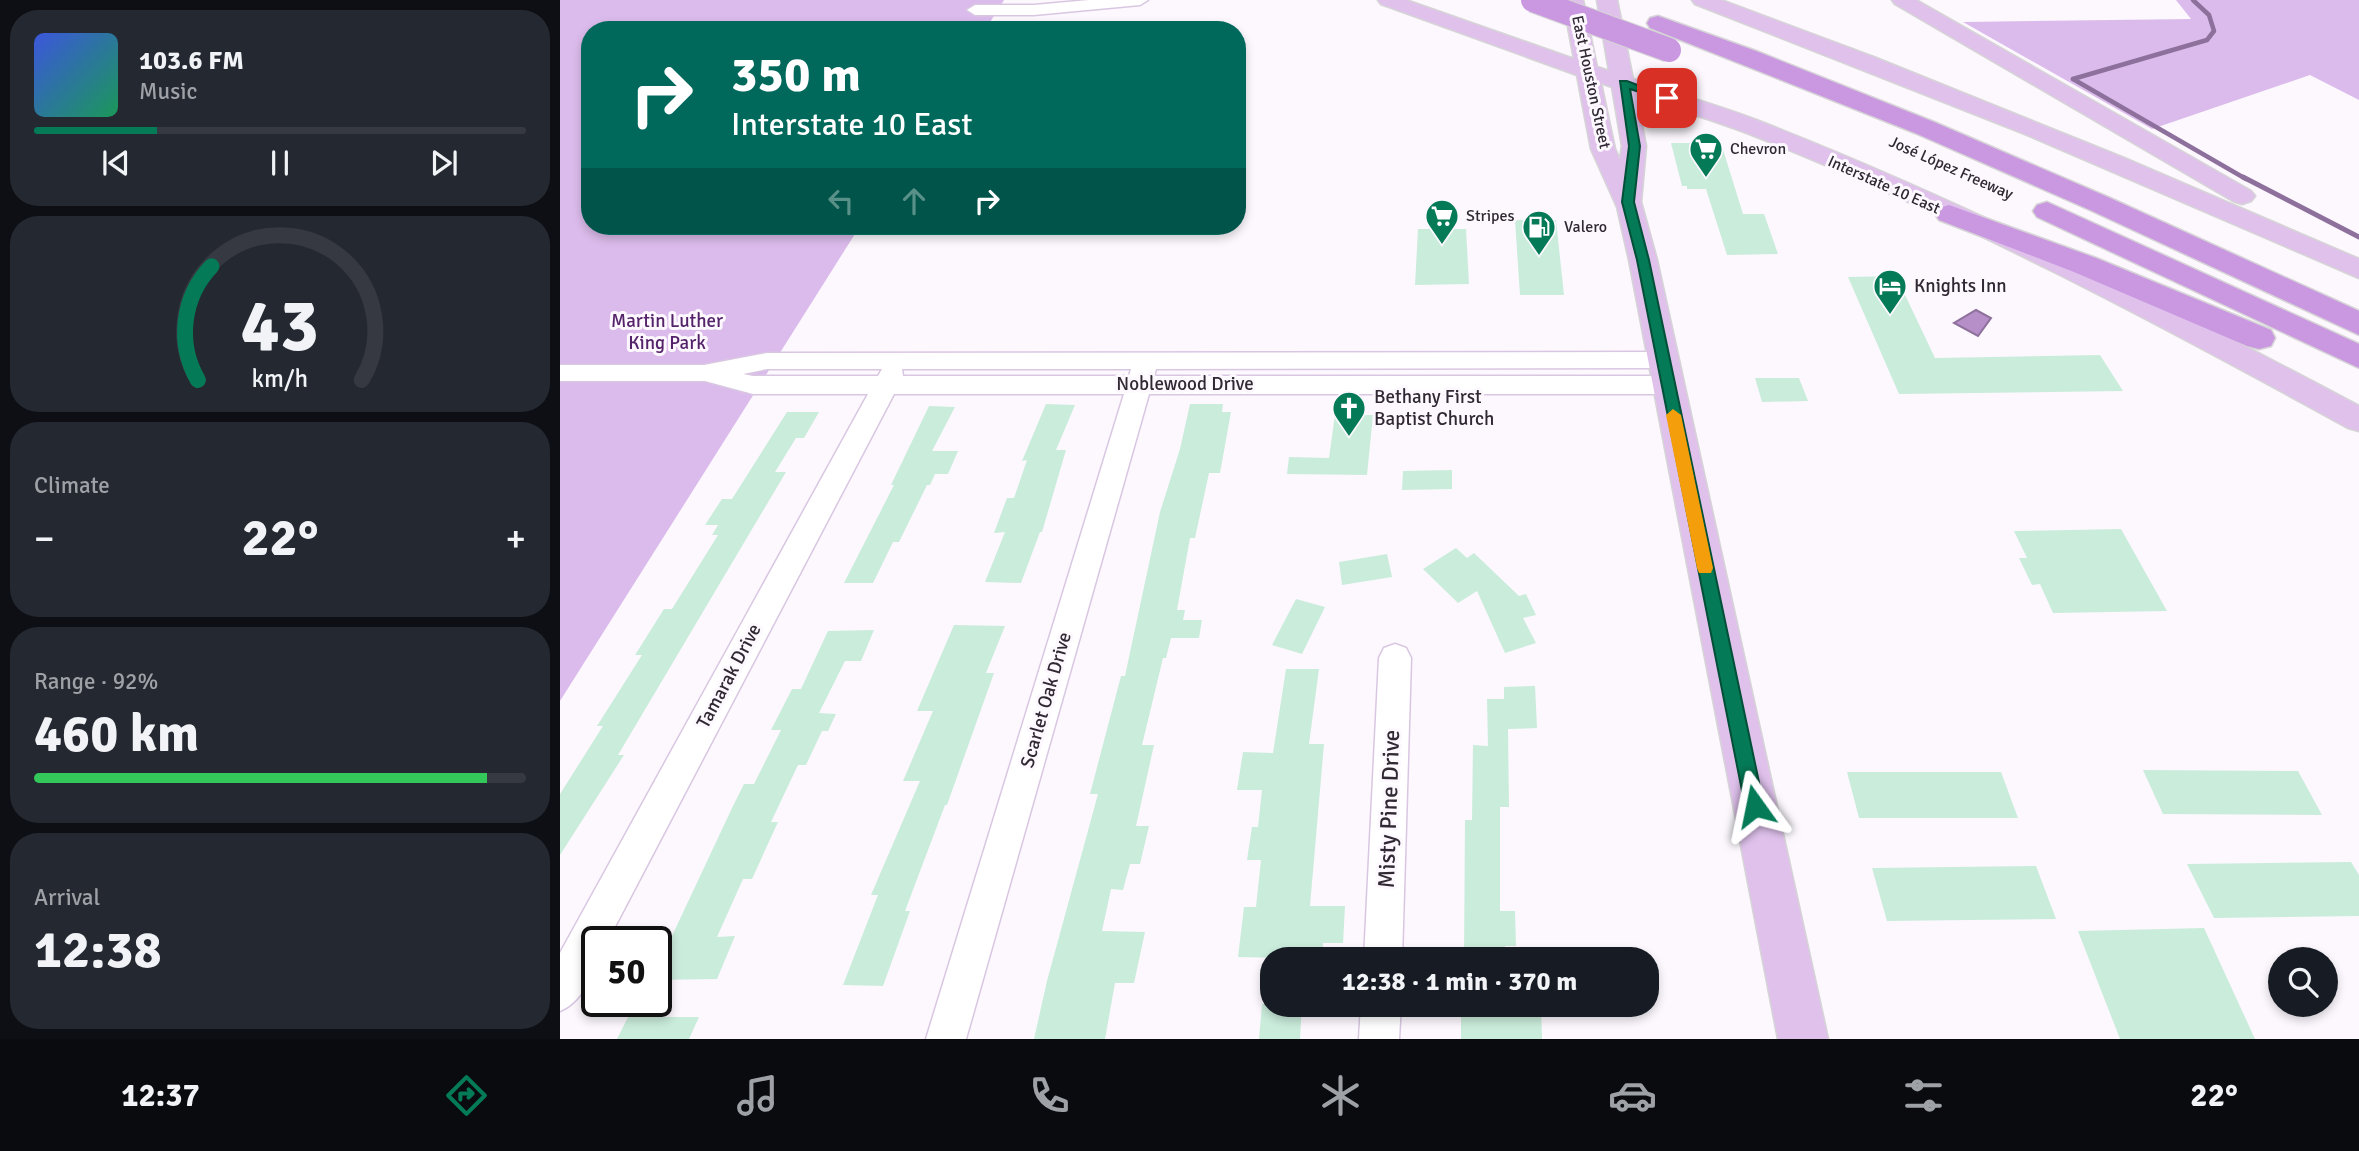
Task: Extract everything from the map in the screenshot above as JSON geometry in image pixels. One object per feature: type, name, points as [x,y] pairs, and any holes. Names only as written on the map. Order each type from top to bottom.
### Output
[{"type":"highway","name":"José López Freeway","points":[[1533,0],[1772,90],[1933,160]]},
{"type":"highway","name":"José López Freeway","points":[[1593,0],[1909,121],[2202,250],[2359,324]]},
{"type":"highway","name":"José López Freeway","points":[[2029,202],[2359,357]]},
{"type":"highway","points":[[1949,214],[2085,265],[2359,382]]},
{"type":"main road","name":"Interstate 10 East","points":[[1388,0],[1483,36],[1752,127],[1868,176],[2015,243],[2273,373],[2359,420]]},
{"type":"main road","name":"East Houston Street","points":[[1573,0],[1603,149],[1628,202],[1643,260],[1802,1039]]},
{"type":"main road","name":"East Houston Street","points":[[1607,0],[1634,146],[1628,202]]},
{"type":"main road","points":[[1702,0],[1849,54],[2163,182],[2359,270]]},
{"type":"main road","points":[[1902,0],[2288,222],[2359,259]]},
{"type":"main road","points":[[1971,104],[1995,110],[2023,110],[2036,104],[2040,94],[2038,86],[2026,70]]},
{"type":"main road","points":[[1632,134],[1643,119],[1653,113],[1673,110],[1711,114]]},
{"type":"street","points":[[975,10],[1058,8],[1140,0]]},
{"type":"street","name":"Noblewood Drive","points":[[560,373],[704,373],[753,385],[892,373],[1665,372]]},
{"type":"street","name":"Tamarak Drive","points":[[560,992],[892,373]]},
{"type":"street","name":"Scarlet Oak Drive","points":[[946,1039],[1143,373]]},
{"type":"street","name":"Misty Pine Drive","points":[[1383,947],[1395,658]]},
{"type":"street","points":[[1379,1039],[1380,1017]]},
{"type":"green space","name":"Martin Luther King Park","points":[[560,0],[1004,0],[991,21],[581,21],[581,235],[854,235],[560,701]]},
{"type":"green space","points":[[2176,0],[2359,0],[2359,100],[2310,75],[2152,129],[1963,22],[2191,19]]},
{"type":"shaded area","points":[[1976,310],[1991,318],[1978,336],[1954,323]]},
{"type":"building","points":[[1671,143],[1721,143],[1743,214],[1764,214],[1778,254],[1727,255],[1706,189],[1687,189],[1687,186],[1682,186]]},
{"type":"building","name":"Valero","points":[[1515,220],[1556,220],[1564,295],[1520,295]]},
{"type":"building","name":"Stripes","points":[[1418,229],[1466,229],[1469,284],[1415,285]]},
{"type":"building","name":"Knights Inn","points":[[1896,276],[1935,358],[2100,355],[2123,391],[1899,394],[1848,277]]},
{"type":"building","points":[[1755,378],[1799,378],[1808,401],[1762,402]]},
{"type":"building","points":[[1046,404],[1075,405],[1056,450],[1066,450],[1042,532],[1021,583],[985,582],[1005,532],[994,533],[1007,498],[1014,498],[1027,460],[1022,461]]},
{"type":"building","points":[[1190,404],[1223,404],[1222,412],[1231,412],[1220,473],[1209,473],[1195,538],[1190,538],[1177,610],[1185,610],[1183,620],[1202,620],[1199,638],[1171,638],[1166,658],[1163,658],[1142,745],[1154,745],[1136,826],[1149,826],[1140,864],[1130,864],[1123,890],[1111,889],[1102,931],[1145,932],[1134,983],[1115,983],[1105,1039],[1034,1039],[1098,794],[1090,794],[1121,676],[1125,676],[1160,512],[1180,449]]},
{"type":"building","points":[[929,406],[955,407],[932,451],[958,451],[948,474],[935,474],[930,485],[927,485],[899,542],[893,542],[873,583],[844,583],[894,485],[891,485]]},
{"type":"building","points":[[787,412],[819,412],[804,438],[796,438],[775,472],[786,472],[618,755],[624,755],[560,855],[560,794],[603,726],[597,726],[642,655],[635,655],[664,609],[672,609],[718,535],[712,535],[718,525],[705,525],[722,499],[732,499]]},
{"type":"building","points":[[1335,415],[1373,415],[1367,475],[1287,474],[1289,457],[1329,458]]},
{"type":"building","points":[[1452,470],[1452,489],[1402,490],[1403,471]]},
{"type":"building","points":[[2121,529],[2167,611],[2053,613],[2040,584],[2032,585],[2019,558],[2027,558],[2014,531]]},
{"type":"building","points":[[1456,548],[1467,558],[1474,553],[1519,596],[1526,594],[1536,615],[1523,618],[1536,643],[1505,653],[1477,591],[1458,603],[1423,569]]},
{"type":"building","points":[[1387,554],[1392,577],[1342,585],[1339,562]]},
{"type":"building","points":[[1296,599],[1325,607],[1302,654],[1272,645]]},
{"type":"building","points":[[954,625],[1005,626],[986,673],[994,673],[947,805],[905,911],[910,911],[883,986],[843,985],[878,895],[871,895],[920,781],[903,781],[933,711],[917,711]]},
{"type":"building","points":[[874,630],[861,661],[845,661],[819,713],[836,714],[828,731],[822,731],[806,765],[798,765],[771,822],[778,822],[752,879],[743,879],[717,937],[735,936],[717,979],[672,980],[672,936],[744,784],[754,784],[781,730],[771,730],[792,689],[801,689],[828,631]]},
{"type":"building","points":[[1286,669],[1319,669],[1309,744],[1324,744],[1310,906],[1345,906],[1343,943],[1323,943],[1323,947],[1260,947],[1260,958],[1238,957],[1244,907],[1256,907],[1261,860],[1247,860],[1252,827],[1258,827],[1262,790],[1237,790],[1243,752],[1273,753]]},
{"type":"building","points":[[1535,686],[1537,728],[1508,729],[1509,807],[1500,807],[1500,911],[1515,911],[1516,946],[1464,947],[1465,820],[1472,820],[1473,745],[1488,746],[1487,699],[1504,699],[1504,687]]},
{"type":"building","points":[[2143,770],[2298,771],[2322,815],[2163,814]]},
{"type":"building","points":[[1847,772],[2001,772],[2018,818],[1859,818]]},
{"type":"building","points":[[2351,862],[2359,875],[2359,916],[2214,918],[2187,864]]},
{"type":"building","points":[[2036,866],[2056,919],[1887,921],[1872,868]]},
{"type":"building","points":[[2204,928],[2255,1039],[2120,1039],[2078,931]]},
{"type":"building","points":[[628,1017],[699,1017],[689,1039],[617,1039]]},
{"type":"building","points":[[1261,1017],[1301,1017],[1300,1039],[1259,1039]]},
{"type":"building","points":[[1461,1017],[1541,1017],[1542,1039],[1461,1039]]},
{"type":"waterway","points":[[2193,0],[2209,15],[2214,31],[2207,40],[2073,79],[2246,179]]},
{"type":"waterway","points":[[2243,177],[2359,237]]},
{"type":"slow traffic","points":[[1673,415],[1705,568]]},
{"type":"place","name":"Chevron","points":[[1706,179]]},
{"type":"place","name":"Stripes","points":[[1442,246]]},
{"type":"place","name":"Valero","points":[[1539,257]]},
{"type":"place","name":"Knights Inn","points":[[1890,316]]},
{"type":"place","name":"Bethany First Baptist Church","points":[[1349,438]]},
{"type":"route","points":[[1667,98],[1624,83],[1634,146],[1628,202],[1643,260],[1755,806]]}]
